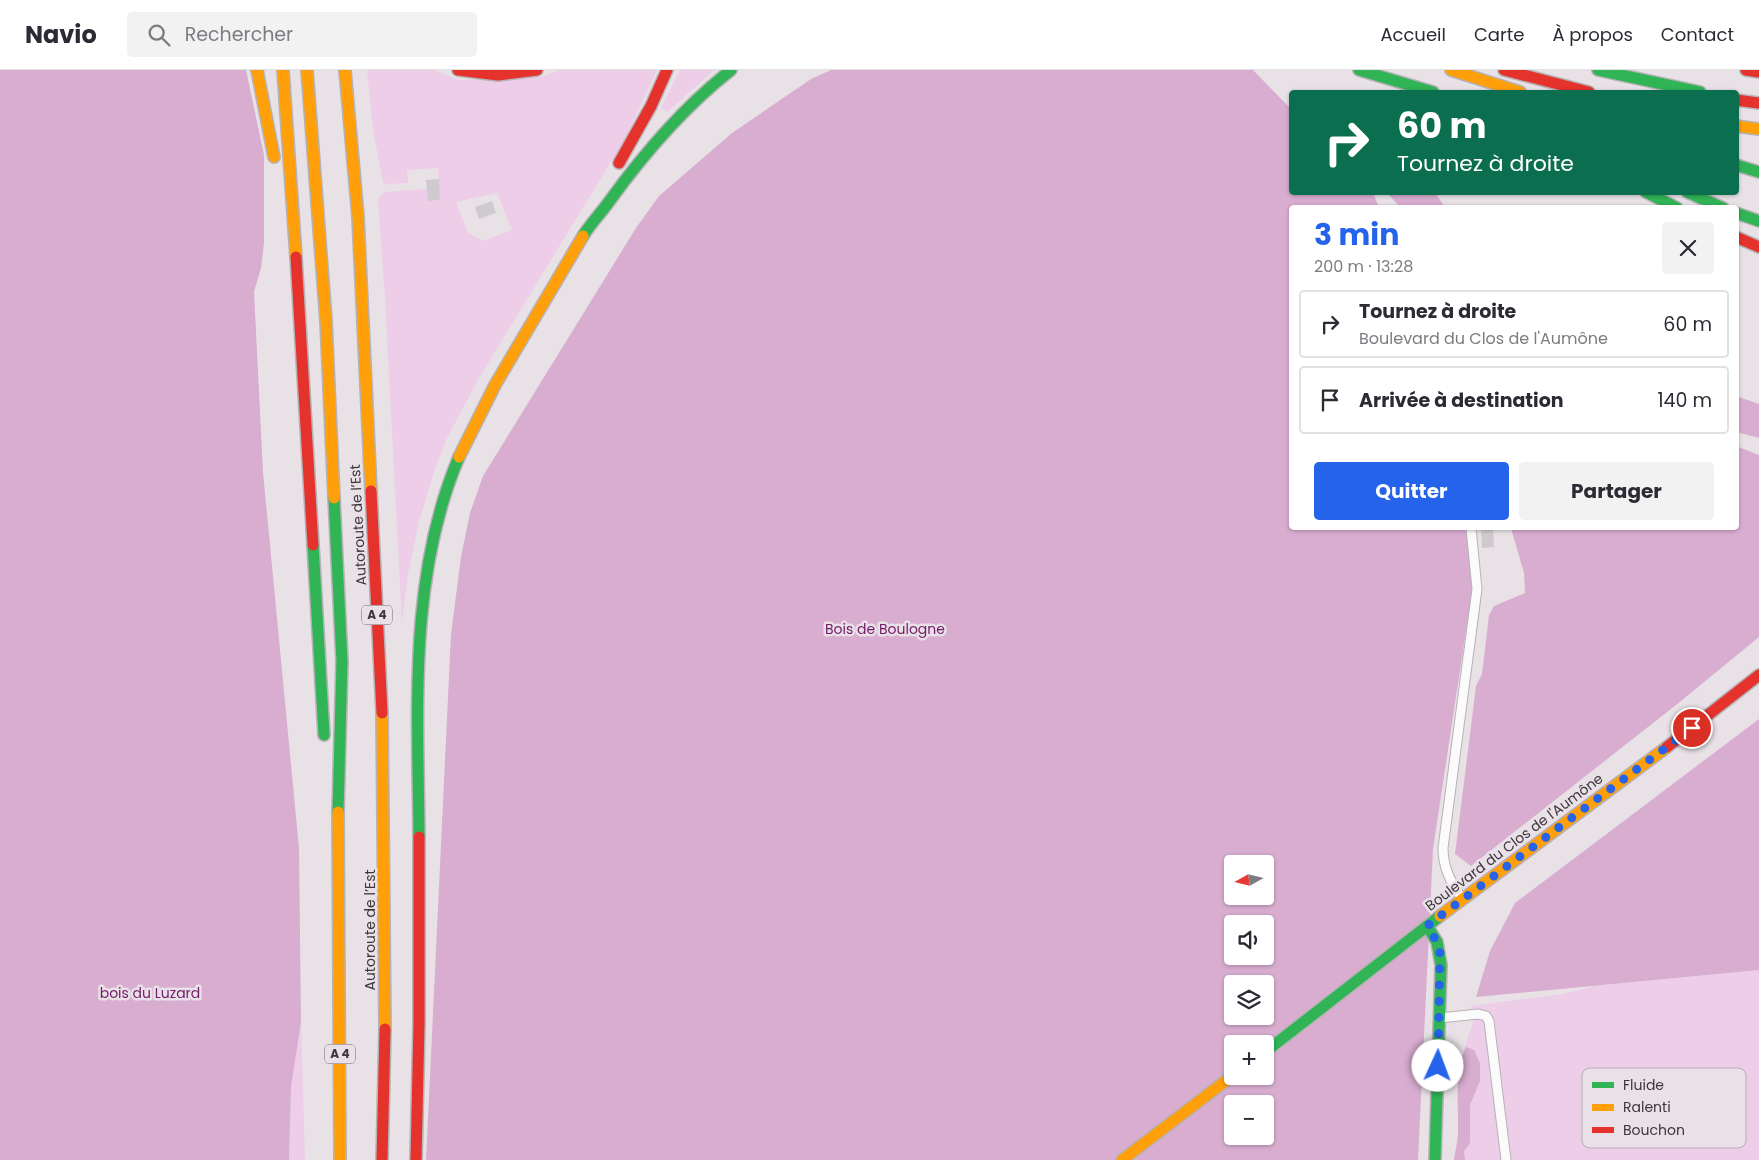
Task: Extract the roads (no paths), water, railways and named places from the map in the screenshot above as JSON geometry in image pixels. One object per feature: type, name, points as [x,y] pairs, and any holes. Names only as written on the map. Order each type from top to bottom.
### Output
[{"type":"main road","points":[[256,70],[276,168]]},
{"type":"main road","points":[[283,70],[300,312],[324,737],[338,784]]},
{"type":"main road","name":"Autoroute de l’Est","points":[[307,70],[326,321],[342,661],[338,784],[340,1160]]},
{"type":"main road","name":"Autoroute de l’Est","points":[[345,70],[358,217],[383,730],[386,983],[382,1160]]},
{"type":"main road","points":[[458,70],[514,75],[537,70]]},
{"type":"main road","points":[[614,170],[651,106],[667,70]]},
{"type":"main road","points":[[416,1160],[420,936],[418,667],[420,609],[426,563],[442,504],[457,460],[480,411],[586,231],[607,207],[650,146],[708,88],[732,70]]},
{"type":"main road","points":[[1359,70],[1426,90]]},
{"type":"main road","points":[[1451,70],[1514,90]]},
{"type":"main road","points":[[1504,70],[1581,90]]},
{"type":"main road","points":[[1598,70],[1691,90]]},
{"type":"main road","points":[[1746,70],[1759,72]]},
{"type":"main road","points":[[1739,100],[1759,103]]},
{"type":"main road","points":[[1739,126],[1759,129]]},
{"type":"main road","points":[[1739,166],[1759,172]]},
{"type":"main road","points":[[1652,195],[1672,205]]},
{"type":"main road","points":[[1694,195],[1716,205]]},
{"type":"main road","points":[[586,231],[595,202]]},
{"type":"main road","points":[[281,210],[287,283],[300,312]]},
{"type":"main road","points":[[1739,214],[1759,221]]},
{"type":"main road","points":[[1739,238],[1759,247]]},
{"type":"main road","name":"Boulevard du Clos de l'Aumône","points":[[1435,1160],[1440,1018],[1440,953],[1437,942],[1427,926],[1684,734],[1759,675]]},
{"type":"main road","points":[[1274,1045],[1427,926]]},
{"type":"main road","points":[[1122,1160],[1224,1083]]},
{"type":"lane","points":[[1463,900],[1450,882],[1443,862],[1443,848],[1477,589],[1471,530]]},
{"type":"lane","points":[[1440,1018],[1478,1014],[1486,1016],[1489,1021],[1506,1160]]},
{"type":"park label","name":"Bois de Boulogne","points":[[885,629]]},
{"type":"park label","name":"bois du Luzard","points":[[150,993]]}]
